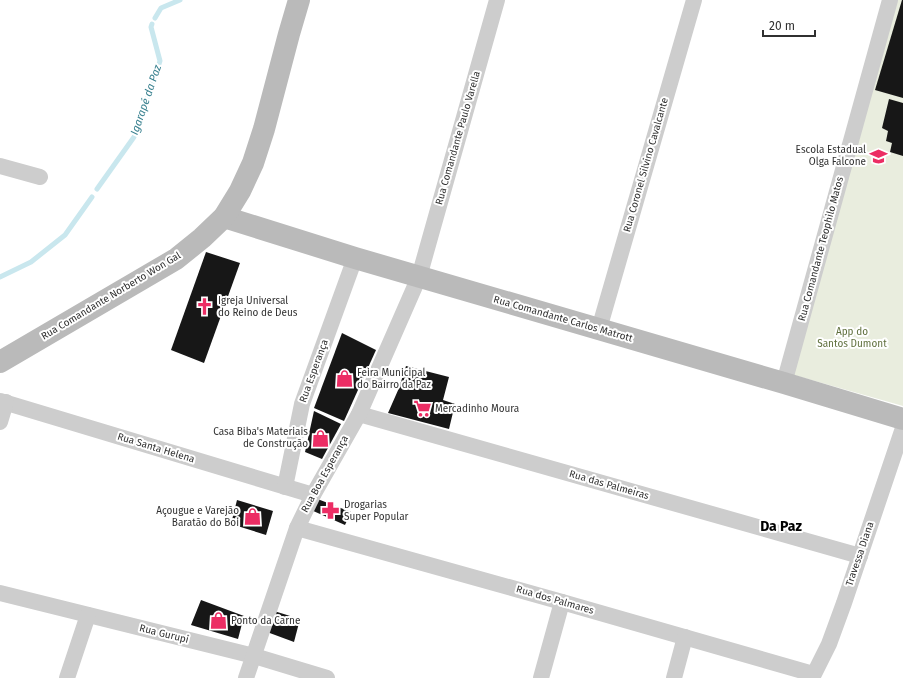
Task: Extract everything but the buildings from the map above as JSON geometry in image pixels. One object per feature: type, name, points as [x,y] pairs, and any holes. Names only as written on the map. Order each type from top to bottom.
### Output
[{"type":"street","name":"Rua Comandante Norberto Won Gal","points":[[0,362],[176,259],[202,238],[224,217],[240,191],[252,163],[264,128],[299,0]]},
{"type":"street","name":"Rua Comandante Paulo Varella","points":[[419,277],[497,0]]},
{"type":"street","name":"Rua Coronel Silvino Cavalcante","points":[[599,329],[694,0]]},
{"type":"street","name":"Rua Comandante Teophilo Matos","points":[[784,383],[890,0]]},
{"type":"street","points":[[0,166],[40,177]]},
{"type":"street","name":"Rua Comandante Carlos Matrott","points":[[224,217],[355,258],[903,419]]},
{"type":"street","name":"Rua Esperança","points":[[285,487],[302,404],[355,258]]},
{"type":"street","name":"Rua Boa Esperança","points":[[246,678],[297,528],[313,495],[359,414],[419,277]]},
{"type":"street","points":[[0,422],[3,402]]},
{"type":"street","name":"Rua Santa Helena","points":[[3,402],[313,495]]},
{"type":"street","name":"Rua das Palmeiras","points":[[359,414],[860,556]]},
{"type":"street","name":"Travessa Diana","points":[[812,676],[829,644],[844,604],[903,428]]},
{"type":"street","name":"Rua dos Palmares","points":[[297,528],[685,637],[812,676]]},
{"type":"street","name":"Rua Gurupi","points":[[0,593],[254,656],[327,678]]},
{"type":"street","points":[[541,678],[562,602]]},
{"type":"street","points":[[67,678],[88,615]]},
{"type":"street","points":[[674,678],[685,637]]},
{"type":"green space","name":"App do Santos Dumont","points":[[896,0],[903,0],[903,406],[787,373]]},
{"type":"waterway","name":"Igarapé da Paz","points":[[155,18],[161,8],[180,0]]},
{"type":"waterway","name":"Igarapé da Paz","points":[[97,189],[134,137],[160,61],[151,27],[152,24]]},
{"type":"waterway","name":"Igarapé da Paz","points":[[0,277],[31,262],[65,235],[92,197]]},
{"type":"place","name":"Escola Estadual Olga Falcone","points":[[879,156]]},
{"type":"place","name":"Igreja Universal do Reino de Deus","points":[[205,307]]},
{"type":"place","name":"Feira Municipal do Bairro da Paz","points":[[344,379]]},
{"type":"place","name":"Mercadinho Moura","points":[[422,409]]},
{"type":"place","name":"Casa Biba's Materiais de Construção","points":[[321,438]]},
{"type":"place","name":"Drogarias Super Popular","points":[[331,511]]},
{"type":"place","name":"Açougue e Varejão Baratão do Boi","points":[[252,517]]},
{"type":"place","name":"Ponto da Carne","points":[[218,621]]},
{"type":"district","name":"Da Paz","points":[[781,526]]}]
